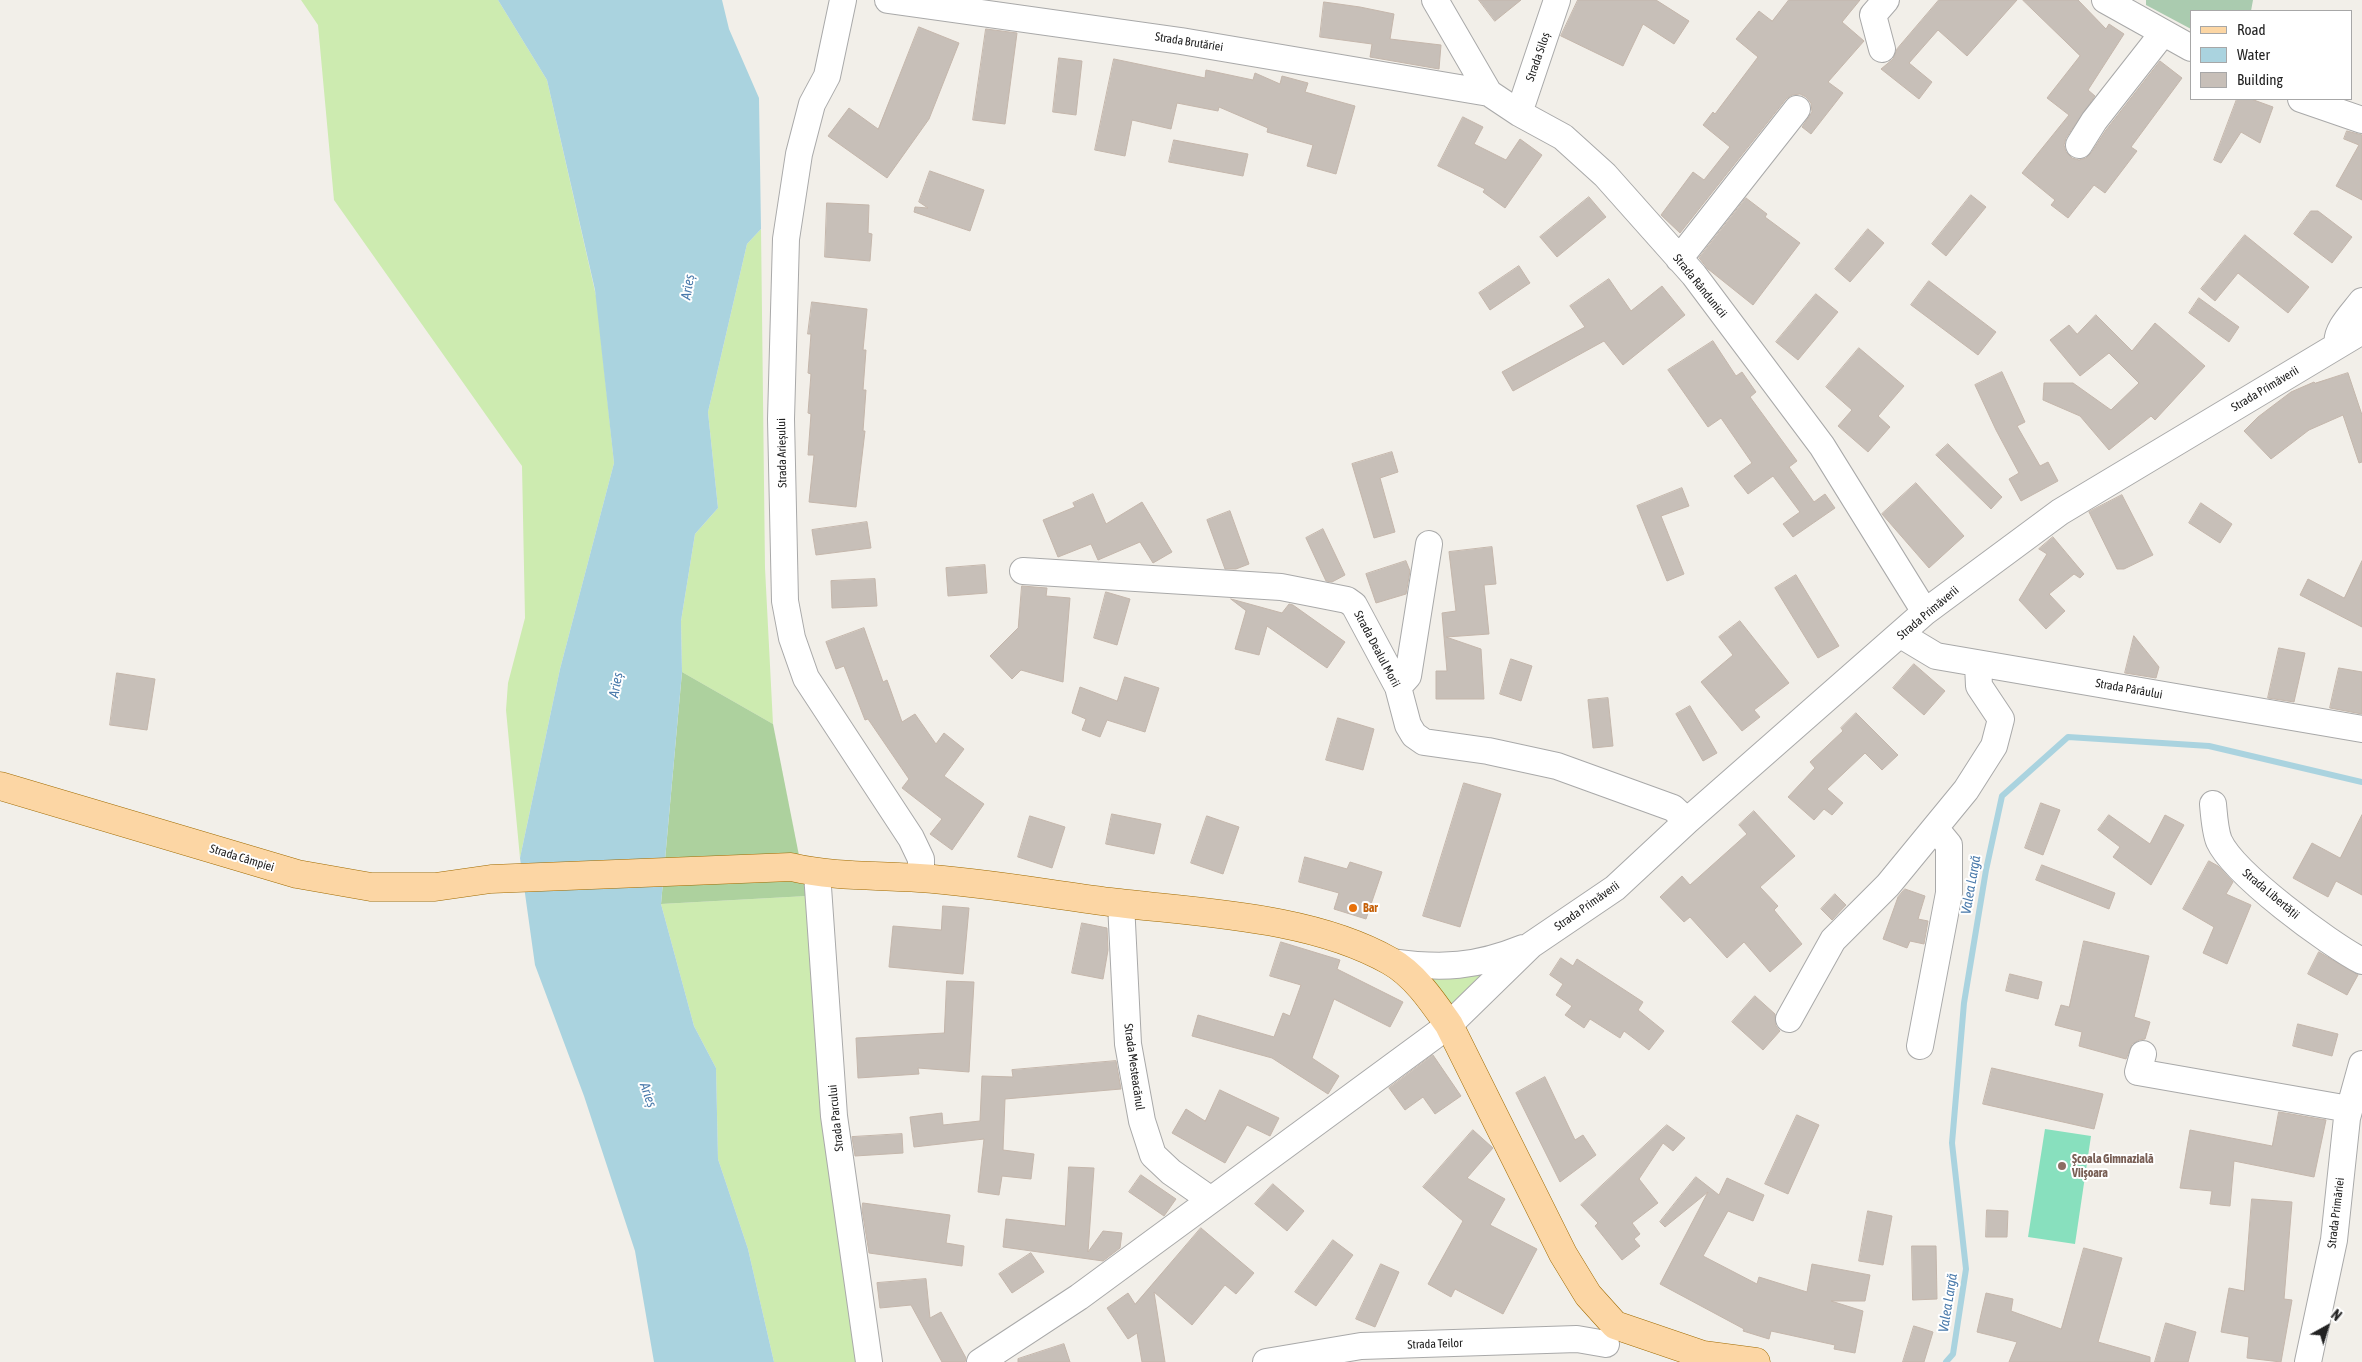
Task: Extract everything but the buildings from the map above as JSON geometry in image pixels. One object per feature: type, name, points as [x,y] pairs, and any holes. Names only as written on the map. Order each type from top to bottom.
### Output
[{"type":"main road","name":"Strada Câmpiei","points":[[0,786],[325,881],[371,888],[435,887],[490,880],[791,867],[817,873],[921,878],[1121,903],[1302,928],[1332,936],[1392,962],[1415,982],[1436,1005],[1449,1025],[1563,1254],[1588,1295],[1607,1343]]},
{"type":"main road","points":[[1607,1343],[1756,1362]]},
{"type":"street","name":"Strada Arieșului","points":[[843,0],[827,76],[812,104],[799,154],[786,239],[781,419],[785,602],[792,638],[806,678],[910,838],[921,859],[921,878]]},
{"type":"street","name":"Strada Brutăriei","points":[[888,0],[1181,40],[1489,93]]},
{"type":"street","name":"Strada Rândunicii","points":[[1435,0],[1489,93],[1519,113],[1564,137],[1605,175],[1680,259],[1822,446],[1925,612]]},
{"type":"street","name":"Strada Siloș","points":[[1519,113],[1557,0]]},
{"type":"street","points":[[2105,0],[2190,47]]},
{"type":"street","points":[[1879,2],[1873,15],[1882,49]]},
{"type":"street","points":[[2079,145],[2094,121],[2163,33]]},
{"type":"street","points":[[2303,100],[2362,120]]},
{"type":"street","points":[[1680,259],[1797,109]]},
{"type":"street","points":[[2338,346],[2337,340],[2340,333],[2362,301]]},
{"type":"street","name":"Strada Primăverii","points":[[1531,945],[1615,888],[1687,821],[1925,612],[2060,512],[2362,331]]},
{"type":"street","points":[[1398,687],[1408,676],[1429,544]]},
{"type":"street","name":"Strada Dealul Morii","points":[[1023,571],[1281,587],[1347,600],[1354,605],[1398,687],[1408,725],[1414,736],[1424,742],[1488,751],[1557,766],[1673,808],[1687,821]]},
{"type":"street","name":"Strada Pârâului","points":[[1902,634],[1936,656],[2362,729]]},
{"type":"street","points":[[1789,1019],[1833,940],[1888,885],[1974,779],[1994,746],[2000,729],[2001,719],[1979,686],[1978,664]]},
{"type":"street","name":"Strada Libertății","points":[[2213,804],[2219,841],[2236,864],[2298,917],[2362,961]]},
{"type":"street","points":[[1920,1046],[1950,883],[1949,845],[1935,828]]},
{"type":"street","name":"Strada Parcului","points":[[817,873],[834,1116],[869,1362]]},
{"type":"street","name":"Strada Mesteacănul","points":[[1121,903],[1128,1044],[1142,1121],[1153,1154],[1171,1172],[1211,1200]]},
{"type":"street","points":[[1392,962],[1427,967],[1463,965],[1498,958],[1531,945]]},
{"type":"street","points":[[980,1362],[1079,1297],[1449,1025],[1531,945]]},
{"type":"street","points":[[2142,1054],[2138,1072],[2349,1109]]},
{"type":"street","name":"Strada Primăriei","points":[[2308,1362],[2334,1240],[2349,1109],[2362,1064]]},
{"type":"street","name":"Strada Teilor","points":[[1266,1362],[1361,1346],[1577,1339],[1607,1343]]},
{"type":"green space","points":[[301,0],[498,0],[547,80],[597,300],[614,463],[560,669],[520,858],[506,710],[508,683],[525,618],[522,466],[334,200],[318,25]]},
{"type":"green space","points":[[2146,0],[2253,0],[2251,10],[2190,10],[2190,28],[2146,5]]},
{"type":"green space","points":[[761,229],[765,568],[773,724],[682,672],[681,621],[695,534],[718,508],[708,412],[747,244]]},
{"type":"green space","points":[[682,672],[773,724],[807,896],[661,904]]},
{"type":"green space","points":[[807,896],[873,1362],[774,1362],[748,1249],[718,1159],[716,1068],[694,1026],[661,904]]},
{"type":"green space","points":[[1501,963],[1454,1012],[1419,973]]},
{"type":"green space","points":[[2045,1129],[2091,1136],[2075,1244],[2028,1237]]},
{"type":"water","name":"Arieș","points":[[498,0],[722,0],[729,29],[759,98],[761,229],[747,244],[708,412],[718,508],[695,534],[681,621],[682,672],[661,904],[694,1026],[716,1068],[718,1159],[748,1249],[774,1362],[654,1362],[635,1251],[584,1096],[535,965],[520,858],[560,669],[614,463],[595,290],[547,80]]},
{"type":"waterway","name":"Valea Largă","points":[[1946,1362],[1953,1354],[1966,1269],[1952,1143],[1964,1003],[1986,870],[2002,796],[2068,737],[2209,746],[2362,782]]},
{"type":"place","name":"Bar","points":[[1353,908]]},
{"type":"place","name":"Şcoala Gimnazială Viişoara","points":[[2062,1166]]}]
